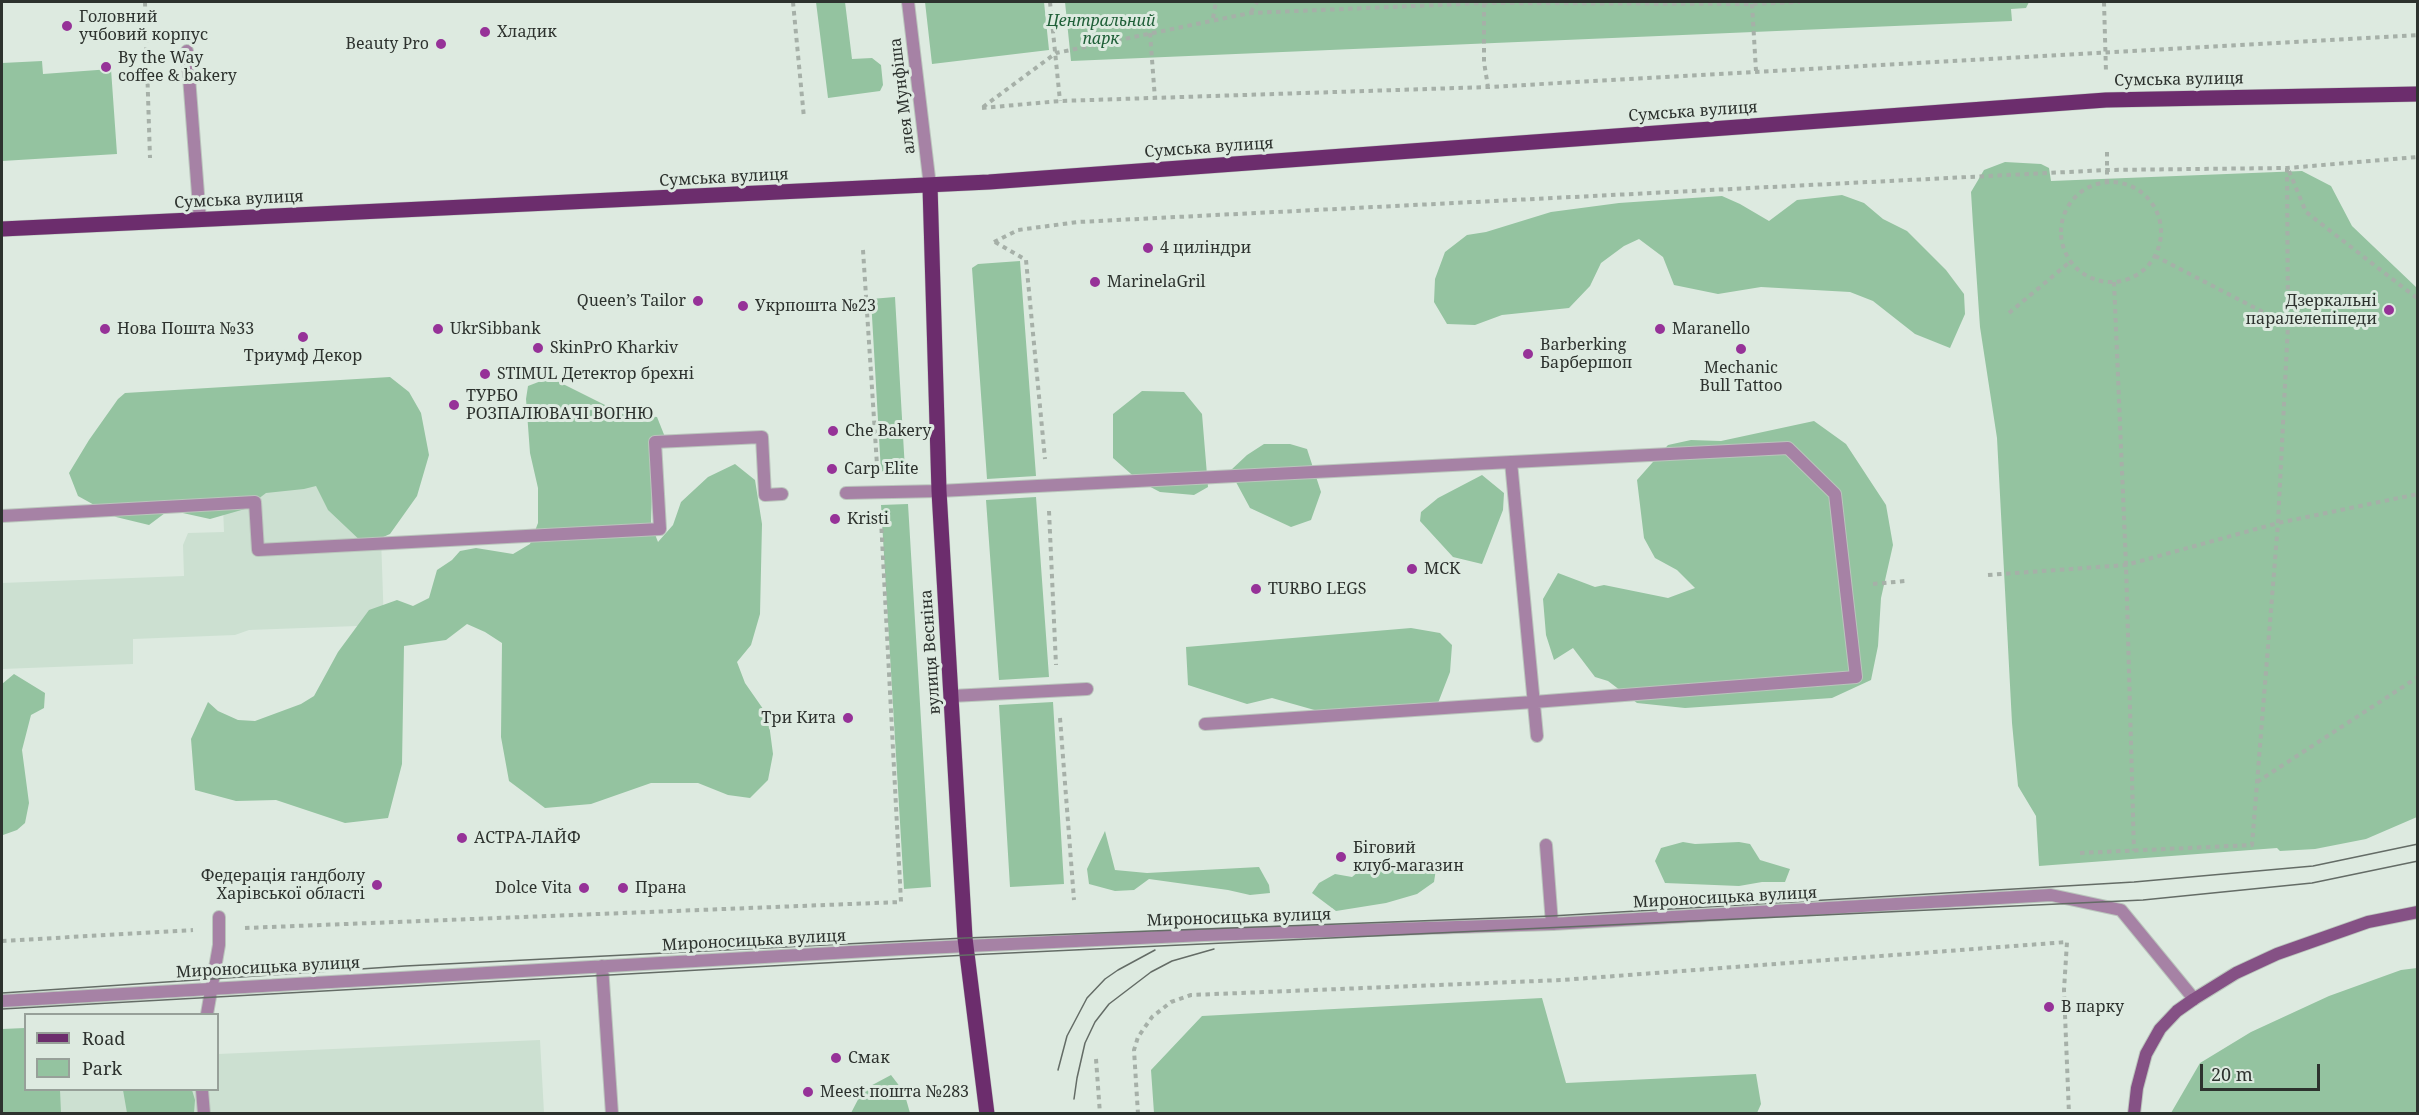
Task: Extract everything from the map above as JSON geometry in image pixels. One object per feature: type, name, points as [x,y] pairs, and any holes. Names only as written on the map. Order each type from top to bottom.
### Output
[{"type":"main road","name":"Сумська вулиця","points":[[2,229],[930,186],[2106,100],[2418,93]]},
{"type":"main road","name":"вулиця Весніна","points":[[930,186],[939,491],[966,946],[987,1113]]},
{"type":"street","name":"алея Мунфіша","points":[[908,2],[930,186]]},
{"type":"street","points":[[187,51],[200,220]]},
{"type":"street","points":[[2,516],[255,502],[258,550],[660,529],[655,442],[762,437],[765,495],[782,494]]},
{"type":"street","points":[[846,493],[1047,486],[1788,448],[1835,494],[1856,677],[1205,724]]},
{"type":"street","points":[[1511,462],[1537,736]]},
{"type":"street","points":[[952,696],[1087,689]]},
{"type":"street","points":[[1546,845],[1552,924]]},
{"type":"street","name":"Мироносицька вулиця","points":[[2,1001],[211,987],[966,946],[1204,935],[1552,924],[2051,895],[2121,910],[2194,999]]},
{"type":"street","points":[[2134,1113],[2137,1088],[2146,1054],[2160,1029],[2177,1011],[2236,973],[2277,954],[2368,922],[2418,912]]},
{"type":"street","points":[[207,1013],[219,945],[219,923]]},
{"type":"street","points":[[602,966],[612,1113]]},
{"type":"street","points":[[202,1091],[204,1113]]},
{"type":"path","points":[[145,2],[150,159]]},
{"type":"path","points":[[793,2],[804,118]]},
{"type":"path","points":[[1050,2],[1060,101]]},
{"type":"path","points":[[1212,19],[1216,2]]},
{"type":"path","points":[[1250,12],[1257,2]]},
{"type":"path","points":[[1800,2],[1752,4],[1484,3],[1250,12],[1056,53],[982,108],[1060,101],[1488,87],[2418,35]]},
{"type":"path","points":[[2104,2],[2106,76]]},
{"type":"path","points":[[1484,3],[1484,62],[1488,87]]},
{"type":"path","points":[[1752,4],[1756,71]]},
{"type":"path","points":[[1150,33],[1155,99]]},
{"type":"path","points":[[2107,152],[2107,182]]},
{"type":"path","points":[[1074,900],[1058,690],[1047,486],[1026,260],[994,242],[1018,230],[1078,222],[2107,170],[2287,168],[2418,157]]},
{"type":"path","points":[[2287,168],[2307,212],[2418,299]]},
{"type":"path","points":[[2080,853],[2252,845],[2278,523],[2288,325],[2287,168]]},
{"type":"path","points":[[2107,182],[2122,183],[2135,188],[2147,197],[2161,225],[2161,241],[2156,256],[2144,270],[2130,279],[2114,282],[2097,281],[2082,273],[2070,261],[2063,246],[2061,231],[2070,204],[2080,193],[2092,186],[2107,182]]},
{"type":"path","points":[[2,941],[219,923],[901,902],[879,493],[863,250]]},
{"type":"path","points":[[2156,256],[2288,325]]},
{"type":"path","points":[[2009,313],[2070,261]]},
{"type":"path","points":[[2114,282],[2126,566],[2134,850]]},
{"type":"path","points":[[1988,575],[2126,566],[2278,523],[2418,494]]},
{"type":"path","points":[[2257,783],[2418,677]]},
{"type":"path","points":[[1138,1113],[1134,1050],[1138,1037],[1152,1017],[1171,1002],[1191,995],[1562,980],[2067,942],[2064,990],[2069,1113]]},
{"type":"path","points":[[1096,1059],[1100,1113]]},
{"type":"shaded area","points":[[378,450],[384,625],[249,630],[235,635],[133,639],[133,664],[2,669],[2,583],[184,576],[183,545],[188,533],[224,532],[221,456]]},
{"type":"shaded area","points":[[540,1040],[544,1113],[166,1113],[164,1091],[219,1091],[219,1054]]},
{"type":"shaded area","points":[[2,1067],[24,1088],[24,1091],[159,1091],[161,1113],[2,1113]]},
{"type":"green space","points":[[816,2],[845,2],[852,59],[872,58],[881,65],[883,85],[880,91],[828,98]]},
{"type":"green space","points":[[925,2],[1044,2],[1049,50],[932,64]]},
{"type":"green space","name":"Центральний парк","points":[[1065,2],[2029,2],[2026,8],[2011,9],[2012,21],[1071,61]]},
{"type":"green space","points":[[42,61],[43,74],[111,69],[117,154],[2,161],[2,63]]},
{"type":"green space","points":[[2005,162],[2041,164],[2049,168],[2051,181],[2302,171],[2331,186],[2352,226],[2417,288],[2417,817],[2366,839],[2315,849],[2280,851],[2277,848],[2039,866],[2036,816],[2018,786],[2012,723],[1997,438],[1980,327],[1971,192],[1984,170]]},
{"type":"green space","points":[[1842,195],[1864,203],[1883,219],[1907,231],[1946,270],[1964,294],[1965,314],[1950,348],[1915,334],[1873,301],[1850,292],[1761,287],[1718,294],[1674,285],[1663,257],[1639,239],[1624,246],[1601,263],[1590,286],[1569,308],[1502,315],[1475,325],[1447,324],[1434,302],[1435,279],[1445,252],[1467,235],[1486,232],[1551,212],[1619,203],[1722,196],[1769,221],[1797,200]]},
{"type":"green space","points":[[1020,261],[1036,476],[987,479],[972,268],[978,264]]},
{"type":"green space","points":[[895,297],[905,470],[881,472],[871,299]]},
{"type":"green space","points":[[390,377],[409,392],[421,413],[429,455],[417,496],[390,534],[365,545],[328,510],[316,486],[266,493],[245,509],[210,519],[169,510],[149,525],[116,517],[78,496],[69,473],[89,440],[118,399],[125,393]]},
{"type":"green space","points":[[541,381],[557,381],[623,414],[657,417],[665,437],[652,491],[651,524],[658,542],[673,525],[681,502],[708,477],[735,464],[755,480],[762,524],[760,614],[751,645],[737,662],[745,683],[768,716],[773,754],[768,780],[750,798],[728,795],[698,783],[651,783],[591,804],[545,808],[509,781],[501,737],[502,643],[467,624],[446,640],[404,646],[402,764],[388,818],[345,823],[276,800],[236,801],[195,790],[191,739],[208,702],[218,711],[238,720],[255,721],[301,704],[314,696],[338,652],[369,610],[397,600],[413,606],[429,598],[437,570],[452,560],[460,551],[476,548],[513,554],[530,544],[538,523],[538,488],[530,453],[526,399],[528,386]]},
{"type":"green space","points":[[1142,391],[1184,392],[1202,414],[1208,487],[1194,495],[1160,492],[1139,481],[1113,458],[1113,414]]},
{"type":"green space","points":[[1814,421],[1846,444],[1886,505],[1893,545],[1881,598],[1878,646],[1871,680],[1832,698],[1685,708],[1637,703],[1608,681],[1595,677],[1573,648],[1554,660],[1546,635],[1543,599],[1558,573],[1595,587],[1604,585],[1668,598],[1695,588],[1677,570],[1655,558],[1644,538],[1637,480],[1668,445],[1691,440],[1721,441]]},
{"type":"green space","points":[[1264,444],[1290,444],[1307,449],[1321,492],[1311,520],[1291,527],[1250,508],[1230,471],[1247,455]]},
{"type":"green space","points":[[1482,475],[1504,493],[1503,510],[1482,564],[1453,557],[1420,521],[1421,512],[1438,498]]},
{"type":"green space","points":[[1036,497],[1049,677],[999,680],[986,500]]},
{"type":"green space","points":[[908,504],[931,887],[904,889],[881,505]]},
{"type":"green space","points":[[1411,628],[1440,633],[1452,645],[1450,672],[1438,703],[1318,711],[1272,698],[1247,704],[1188,685],[1186,647]]},
{"type":"green space","points":[[14,674],[45,693],[44,708],[31,715],[22,750],[29,803],[25,823],[17,830],[3,835],[2,684]]},
{"type":"green space","points":[[1053,702],[1064,884],[1010,887],[999,705]]},
{"type":"green space","points":[[1105,831],[1115,870],[1147,873],[1259,867],[1269,885],[1270,893],[1250,895],[1149,879],[1134,890],[1115,891],[1089,884],[1087,869]]},
{"type":"green space","points":[[1683,842],[1750,844],[1760,860],[1790,869],[1785,882],[1762,882],[1739,886],[1665,883],[1655,861],[1661,848]]},
{"type":"green space","points":[[1370,862],[1436,869],[1434,882],[1417,894],[1386,903],[1336,911],[1312,893],[1319,883],[1335,874],[1352,877]]},
{"type":"green space","points":[[2417,968],[2417,1113],[2171,1113],[2200,1063],[2251,1032],[2329,996],[2401,970]]},
{"type":"green space","points":[[1542,998],[1566,1083],[1756,1074],[1761,1104],[1757,1113],[1154,1113],[1151,1070],[1202,1016]]},
{"type":"green space","points":[[24,1028],[24,1091],[60,1091],[61,1113],[2,1113],[2,1029]]},
{"type":"green space","points":[[891,1075],[904,1092],[910,1113],[851,1113],[863,1090]]},
{"type":"green space","points":[[123,1091],[192,1091],[195,1100],[194,1113],[127,1113]]},
{"type":"tram line","points":[[2,993],[405,966],[965,938],[1551,916],[2134,882],[2313,866],[2418,844]]},
{"type":"tram line","points":[[2,1009],[967,955],[2143,900],[2312,883],[2418,861]]},
{"type":"tram line","points":[[1074,1099],[1085,1043],[1095,1022],[1109,1004],[1151,972],[1172,961],[1214,949]]},
{"type":"tram line","points":[[1058,1070],[1067,1036],[1087,998],[1105,979],[1155,950]]},
{"type":"place","name":"Головний учбовий корпус","points":[[67,26]]},
{"type":"place","name":"Хладик","points":[[485,32]]},
{"type":"place","name":"Beauty Pro","points":[[441,44]]},
{"type":"place","name":"By the Way coffee & bakery","points":[[106,67]]},
{"type":"place","name":"4 циліндри","points":[[1148,248]]},
{"type":"place","name":"MarinelaGril","points":[[1095,282]]},
{"type":"place","name":"Queen’s Tailor","points":[[698,301]]},
{"type":"place","name":"Укрпошта №23","points":[[743,306]]},
{"type":"place","name":"Дзеркальні паралелепіпеди","points":[[2389,310]]},
{"type":"place","name":"Нова Пошта №33","points":[[105,329]]},
{"type":"place","name":"UkrSibbank","points":[[438,329]]},
{"type":"place","name":"Maranello","points":[[1660,329]]},
{"type":"place","name":"Триумф Декор","points":[[303,337]]},
{"type":"place","name":"SkinPrO Kharkiv","points":[[538,348]]},
{"type":"place","name":"Mechanic Bull Tattoo","points":[[1741,349]]},
{"type":"place","name":"Barberking Барбершоп","points":[[1528,354]]},
{"type":"place","name":"STIMUL Детектор брехні","points":[[485,374]]},
{"type":"place","name":"ТУРБО РОЗПАЛЮВАЧІ ВОГНЮ","points":[[454,405]]},
{"type":"place","name":"Che Bakery","points":[[833,431]]},
{"type":"place","name":"Carp Elite","points":[[832,469]]},
{"type":"place","name":"Kristi","points":[[835,519]]},
{"type":"place","name":"МСК","points":[[1412,569]]},
{"type":"place","name":"TURBO LEGS","points":[[1256,589]]},
{"type":"place","name":"Три Кита","points":[[848,718]]},
{"type":"place","name":"АСТРА-ЛАЙФ","points":[[462,838]]},
{"type":"place","name":"Біговий клуб-магазин","points":[[1341,857]]},
{"type":"place","name":"Федерація гандболу Харівської області","points":[[377,885]]},
{"type":"place","name":"Dolce Vita","points":[[584,888]]},
{"type":"place","name":"Прана","points":[[623,888]]},
{"type":"place","name":"В парку","points":[[2049,1007]]},
{"type":"place","name":"Смак","points":[[836,1058]]},
{"type":"place","name":"Meest пошта №283","points":[[808,1092]]}]
